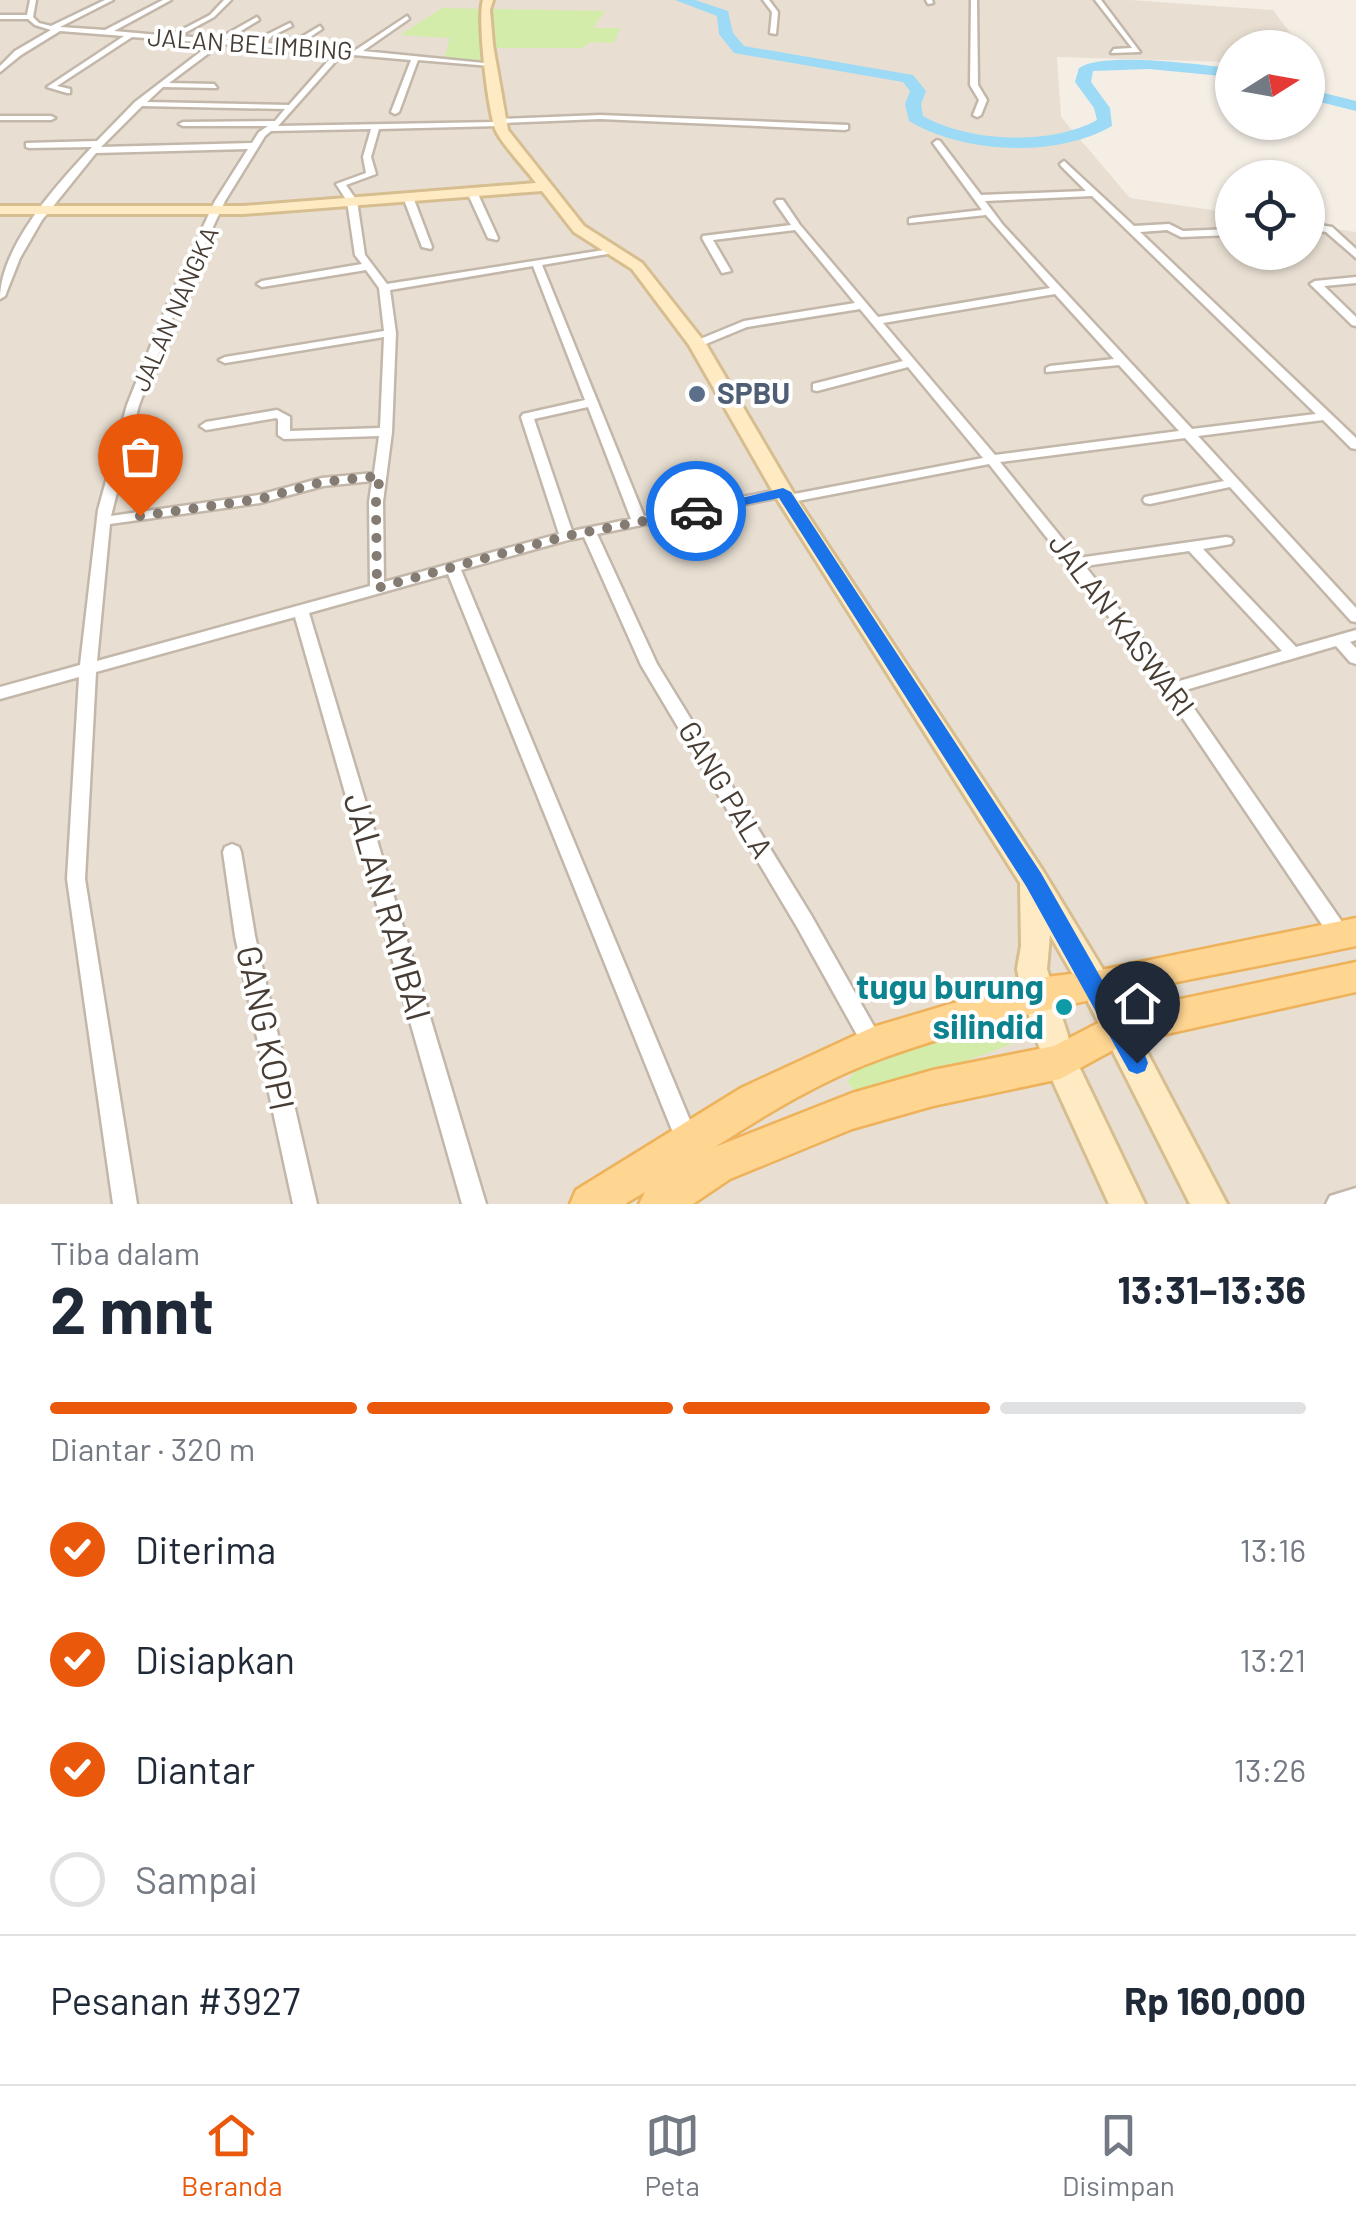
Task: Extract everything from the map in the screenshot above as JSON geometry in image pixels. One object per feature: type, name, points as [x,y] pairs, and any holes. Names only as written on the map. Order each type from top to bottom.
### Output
[{"type":"main road","points":[[590,1204],[754,1101],[872,1044],[1037,994],[1096,986],[1348,933]]},
{"type":"main road","points":[[659,1204],[717,1165],[838,1116],[933,1088],[1060,1062],[1118,1028],[1356,977]]},
{"type":"street","points":[[11,26],[26,17],[33,0]]},
{"type":"street","points":[[0,70],[36,40],[110,0]]},
{"type":"street","points":[[105,34],[168,0]]},
{"type":"street","points":[[170,39],[226,2],[239,0]]},
{"type":"street","points":[[488,0],[485,10],[499,123],[579,229],[643,272],[697,344],[785,496],[1034,880],[1096,986],[1209,1204]]},
{"type":"street","points":[[766,0],[774,12],[774,33]]},
{"type":"street","points":[[974,0],[974,85],[983,100],[977,114]]},
{"type":"street","points":[[1098,0],[1137,50],[1114,51]]},
{"type":"street","points":[[0,18],[26,17]]},
{"type":"street","name":"JALAN BELIMBING","points":[[26,17],[55,29],[490,64]]},
{"type":"street","points":[[0,296],[16,256],[45,210],[138,104],[214,42],[257,18]]},
{"type":"street","points":[[358,52],[407,18]]},
{"type":"street","points":[[260,46],[270,35],[290,25]]},
{"type":"street","points":[[290,47],[320,28]]},
{"type":"street","points":[[68,91],[51,87],[129,36]]},
{"type":"street","name":"JALAN NANGKA","points":[[124,1204],[76,878],[88,668],[104,522],[132,406],[220,200],[254,146],[341,50]]},
{"type":"street","points":[[395,112],[415,58]]},
{"type":"street","points":[[162,85],[214,86]]},
{"type":"street","points":[[138,104],[290,107]]},
{"type":"street","points":[[182,124],[376,126],[600,116],[844,127]]},
{"type":"street","points":[[0,118],[51,118]]},
{"type":"street","points":[[376,126],[366,157],[371,174],[340,184],[352,202],[360,255],[384,288],[390,333],[386,432],[376,502],[377,588]]},
{"type":"street","points":[[168,150],[178,135]]},
{"type":"street","points":[[938,143],[988,212],[1356,617]]},
{"type":"street","points":[[29,146],[168,150],[254,146]]},
{"type":"street","points":[[1064,164],[1356,445]]},
{"type":"street","points":[[0,210],[218,211],[549,186]]},
{"type":"street","points":[[472,192],[493,238]]},
{"type":"street","points":[[978,198],[1095,193]]},
{"type":"street","points":[[408,197],[427,247]]},
{"type":"street","name":"JALAN KASWARI","points":[[780,202],[797,228],[992,460],[1174,688],[1348,933]]},
{"type":"street","points":[[912,221],[988,212]]},
{"type":"street","points":[[1134,230],[1169,227],[1180,234],[1215,233]]},
{"type":"street","points":[[726,271],[707,238],[797,228]]},
{"type":"street","points":[[1325,228],[1355,254]]},
{"type":"street","points":[[384,288],[613,250]]},
{"type":"street","points":[[537,264],[639,521]]},
{"type":"street","points":[[262,284],[370,266]]},
{"type":"street","points":[[1356,280],[1315,284],[1356,323]]},
{"type":"street","points":[[879,325],[1058,290]]},
{"type":"street","points":[[697,344],[744,324],[862,304]]},
{"type":"street","points":[[225,360],[390,333]]},
{"type":"street","points":[[1050,370],[1123,361]]},
{"type":"street","points":[[817,386],[911,363]]},
{"type":"street","points":[[566,536],[527,417],[592,402]]},
{"type":"street","points":[[206,426],[278,414],[284,417],[284,435],[386,432]]},
{"type":"street","points":[[0,693],[588,531],[992,460],[1188,433],[1331,421],[1356,424]]},
{"type":"street","points":[[104,522],[260,499],[322,482],[380,476]]},
{"type":"street","points":[[1150,500],[1232,483]]},
{"type":"street","name":"GANG PALA","points":[[588,531],[649,666],[804,921],[872,1044]]},
{"type":"street","points":[[1076,563],[1226,540]]},
{"type":"street","points":[[1193,547],[1292,652]]},
{"type":"street","points":[[452,567],[688,1142]]},
{"type":"street","name":"JALAN RAMBAI","points":[[300,609],[474,1204]]},
{"type":"street","points":[[1174,688],[1356,635]]},
{"type":"street","points":[[1338,639],[1356,658]]},
{"type":"street","name":"GANG KOPI","points":[[232,852],[245,936],[305,1204]]},
{"type":"street","points":[[1034,880],[1036,946],[1032,969],[1037,994],[1060,1062],[1128,1204]]},
{"type":"street","points":[[1338,1204],[1356,1200]]},
{"type":"shaded area","points":[[0,0],[1130,0],[1273,10],[1288,30],[1215,30],[1215,62],[1057,57],[1061,117],[1130,198],[1215,210],[1215,270],[1325,270],[1325,227],[1356,232],[1356,1204],[0,1204]]},
{"type":"green space","points":[[442,8],[605,11],[593,28],[620,28],[614,43],[591,42],[582,48],[489,48],[490,62],[444,59],[450,38],[400,35]]},
{"type":"green space","points":[[998,1005],[1017,1042],[895,1088],[859,1095],[847,1082],[862,1062]]},
{"type":"waterway","points":[[682,0],[723,14],[726,34],[739,50],[908,78],[918,91],[913,104],[915,118],[931,127],[981,139],[1068,137],[1106,122],[1102,108],[1083,82],[1084,71],[1089,67],[1149,65],[1215,71]]},
{"type":"waterway","points":[[1325,98],[1356,106]]},
{"type":"way so far","points":[[140,516],[260,499],[314,483],[380,476],[376,502],[377,588],[566,536],[696,511]]},
{"type":"place","name":"SPBU","points":[[697,394]]},
{"type":"place","name":"tugu burung silindid","points":[[1064,1007]]},
{"type":"route","points":[[696,511],[783,492],[1034,880],[1137,1063]]}]
